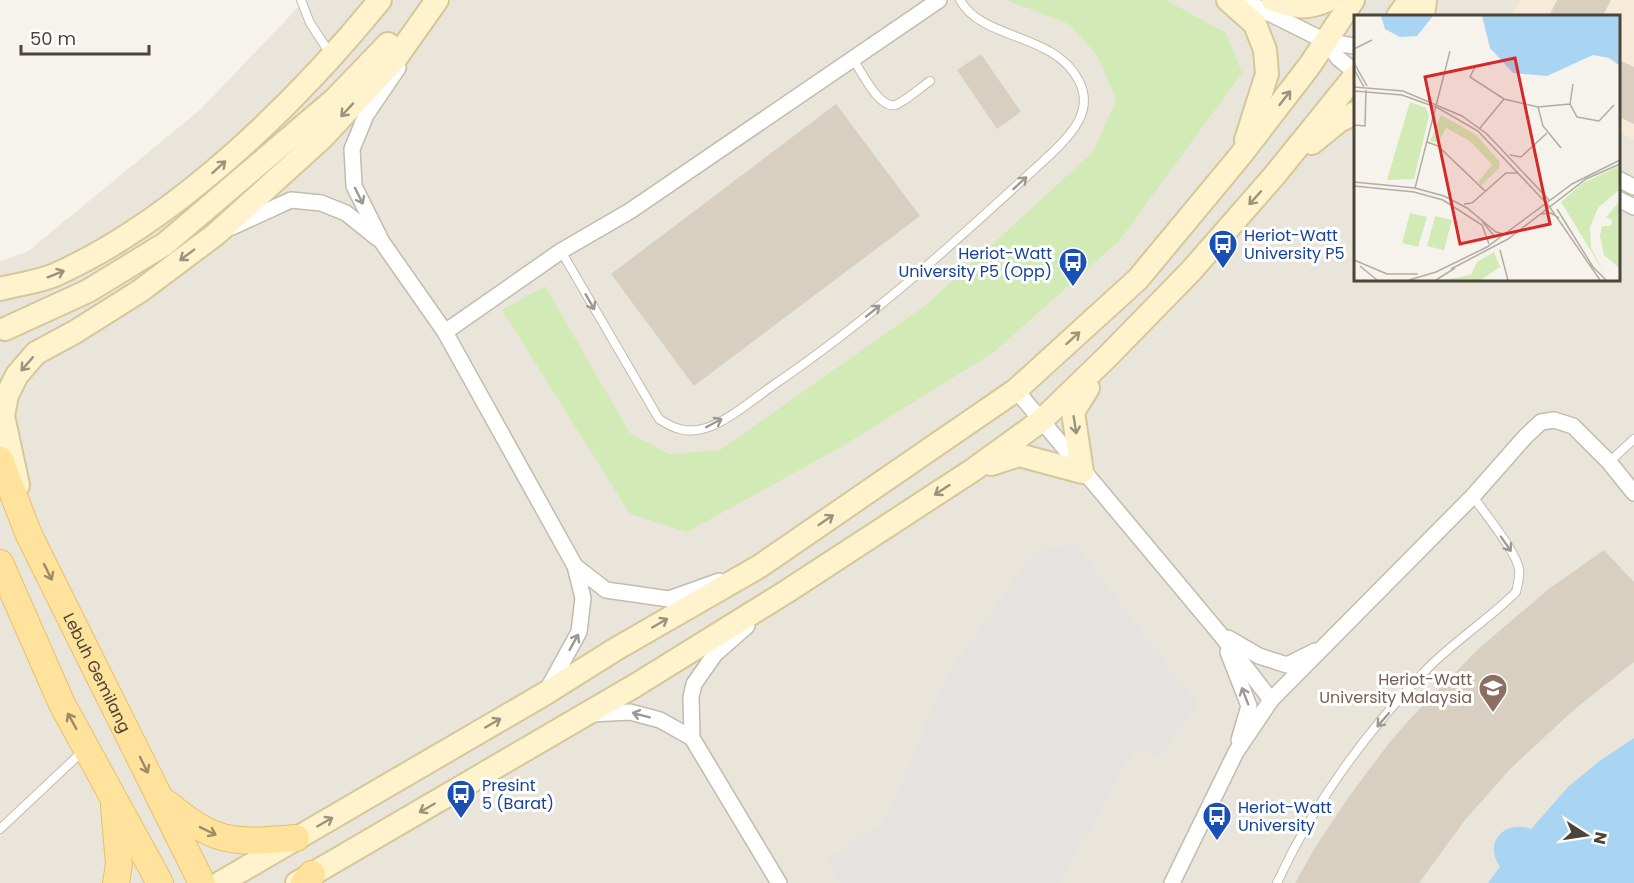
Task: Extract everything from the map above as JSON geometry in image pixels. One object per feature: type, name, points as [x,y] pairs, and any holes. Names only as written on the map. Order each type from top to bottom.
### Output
[{"type":"main road","name":"Lebuh Gemilang","points":[[0,460],[29,535],[202,883]]},
{"type":"main road","points":[[0,562],[62,704],[160,883]]},
{"type":"main road","points":[[113,797],[118,864],[116,883]]},
{"type":"main road","points":[[160,798],[195,825],[218,836],[248,841],[296,838]]},
{"type":"street","points":[[0,289],[55,275],[129,236],[214,171],[332,56],[381,0]]},
{"type":"street","points":[[264,160],[322,94],[394,0]]},
{"type":"street","points":[[5,329],[88,291],[165,244],[335,99],[394,36],[422,0]]},
{"type":"street","points":[[29,535],[3,416],[7,395],[17,375],[36,353],[75,332],[140,291],[216,234],[323,137],[396,57],[437,0]]},
{"type":"street","points":[[448,0],[366,115],[352,149],[354,186],[382,242],[445,332],[575,566],[583,598],[579,632],[546,693]]},
{"type":"street","points":[[445,332],[561,251],[630,210],[939,0]]},
{"type":"street","points":[[1228,0],[1255,24],[1265,50],[1267,74],[1240,156]]},
{"type":"street","points":[[1243,0],[1326,42],[1354,46]]},
{"type":"street","points":[[1273,0],[1296,7],[1313,7],[1328,0]]},
{"type":"street","points":[[220,883],[760,566],[1016,390],[1138,279],[1240,156],[1326,42],[1353,0]]},
{"type":"street","points":[[1399,15],[1410,0]]},
{"type":"street","points":[[1423,15],[1425,0]]},
{"type":"street","points":[[1326,42],[1338,58],[1354,73]]},
{"type":"street","points":[[304,880],[586,715],[786,592],[973,470],[1042,420],[1191,271],[1274,176],[1354,75]]},
{"type":"street","points":[[1274,176],[1339,122],[1354,114]]},
{"type":"street","points":[[1619,179],[1634,187]]},
{"type":"street","points":[[216,234],[291,200],[321,203],[346,213],[382,242]]},
{"type":"street","points":[[1619,200],[1634,207]]},
{"type":"street","points":[[1082,472],[1073,412],[1108,356]]},
{"type":"street","points":[[1016,390],[1082,472],[1220,634],[1271,700]]},
{"type":"street","points":[[1172,883],[1236,752],[1271,700],[1473,496],[1541,422],[1554,420],[1573,426],[1609,462],[1634,493]]},
{"type":"street","points":[[973,470],[1019,455],[1082,472]]},
{"type":"street","points":[[575,566],[606,590],[669,599],[760,566]]},
{"type":"street","points":[[779,883],[692,738],[691,697],[694,684],[715,654],[786,592]]},
{"type":"street","points":[[1220,634],[1259,656],[1287,664],[1326,646]]},
{"type":"street","points":[[1220,634],[1249,706],[1236,752]]},
{"type":"street","points":[[586,715],[630,712],[660,720],[692,738]]},
{"type":"lane","points":[[301,0],[310,23],[332,56]]},
{"type":"lane","points":[[561,251],[659,419],[672,428],[689,431],[707,428],[728,416],[822,352],[936,260],[1059,147],[1071,135],[1080,119],[1085,102],[1074,70],[1057,54],[984,22],[965,10],[960,0]]},
{"type":"lane","points":[[853,59],[880,100],[887,105],[896,105],[930,81]]},
{"type":"lane","points":[[1609,462],[1634,439]]},
{"type":"lane","points":[[1277,883],[1321,801],[1377,726],[1427,669],[1516,592],[1520,579],[1519,566],[1514,554],[1473,496]]},
{"type":"lane","points":[[0,829],[86,748]]},
{"type":"shaded area","points":[[305,0],[1634,0],[1634,883],[0,883],[0,261],[27,252],[201,109]]},
{"type":"shaded area","points":[[1520,0],[1634,0],[1634,140],[1619,132],[1619,15],[1512,15]]},
{"type":"shaded area","points":[[1075,543],[1198,704],[1158,760],[1137,744],[1060,883],[840,883],[827,859],[885,821],[947,674],[1033,553]]},
{"type":"green space","points":[[1006,0],[1166,0],[1226,33],[1242,73],[1119,241],[994,352],[841,447],[687,532],[630,514],[502,310],[545,286],[630,433],[669,454],[720,450],[926,305],[1093,152],[1116,100],[1097,55],[1069,24]]},
{"type":"water","points":[[1634,738],[1634,883],[1488,883],[1500,867],[1494,850],[1499,835],[1512,827],[1531,829],[1569,786],[1601,760]]},
{"type":"building","points":[[1557,0],[1611,0],[1604,15],[1550,15]]},
{"type":"building","points":[[981,54],[1021,112],[997,129],[957,70]]},
{"type":"building","points":[[1619,60],[1634,67],[1634,124],[1619,117]]},
{"type":"building","points":[[836,104],[920,216],[694,386],[611,274]]},
{"type":"building","name":"Heriot-Watt University Malaysia","points":[[1604,550],[1634,582],[1634,662],[1576,708],[1511,768],[1465,820],[1419,883],[1295,883],[1316,846],[1350,795],[1410,719],[1475,652],[1499,631],[1550,588]]},
{"type":"place","name":"Heriot-Watt University P5","points":[[1223,270]]},
{"type":"place","name":"Heriot-Watt University P5 (Opp)","points":[[1073,288]]},
{"type":"place","name":"Heriot-Watt University Malaysia","points":[[1493,714]]},
{"type":"place","name":"Presint 5 (Barat)","points":[[461,820]]},
{"type":"place","name":"Heriot-Watt University","points":[[1217,842]]}]
